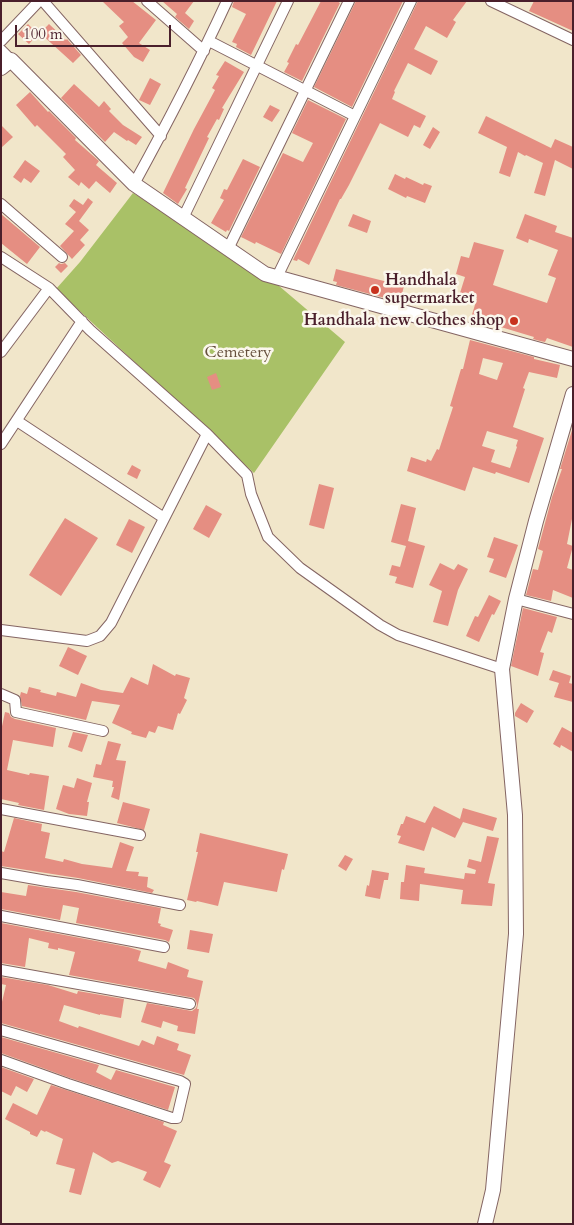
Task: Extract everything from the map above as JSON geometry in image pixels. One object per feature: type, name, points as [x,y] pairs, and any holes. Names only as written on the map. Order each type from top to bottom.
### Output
[{"type":"street","points":[[1,41],[39,1]]},
{"type":"street","points":[[43,1],[161,136]]},
{"type":"street","points":[[147,1],[206,46],[257,65],[355,116]]},
{"type":"street","points":[[134,184],[161,136],[225,5],[214,1]]},
{"type":"street","points":[[183,218],[288,1]]},
{"type":"street","points":[[228,249],[349,1]]},
{"type":"street","points":[[277,277],[411,1]]},
{"type":"street","points":[[491,1],[573,40]]},
{"type":"street","points":[[4,59],[134,184],[265,274],[573,359]]},
{"type":"street","points":[[1,204],[62,256]]},
{"type":"street","points":[[1,257],[49,288],[82,321],[206,434],[247,475],[251,494],[268,537],[300,568],[398,636],[502,669]]},
{"type":"street","points":[[1,352],[49,288]]},
{"type":"street","points":[[1,444],[5,431],[17,422],[82,321]]},
{"type":"street","points":[[485,1224],[493,1190],[516,934],[515,814],[502,669],[516,599],[536,521],[573,394]]},
{"type":"street","points":[[17,422],[164,518]]},
{"type":"street","points":[[1,630],[87,641],[100,636],[111,623],[206,434]]},
{"type":"street","points":[[516,599],[573,614]]},
{"type":"street","points":[[1,694],[15,700],[16,712],[103,731]]},
{"type":"street","points":[[1,809],[140,835]]},
{"type":"street","points":[[1,873],[77,885],[180,906]]},
{"type":"street","points":[[1,916],[164,947]]},
{"type":"street","points":[[1,970],[190,1004]]},
{"type":"street","points":[[1,1030],[180,1081],[185,1084],[178,1118],[172,1118],[68,1084],[1,1060]]},
{"type":"green space","name":"Cemetery","points":[[133,193],[265,274],[345,342],[254,473],[56,289],[80,262]]},
{"type":"building","points":[[102,1],[132,1],[156,20],[139,43],[150,50],[143,62],[134,57],[122,43],[128,37],[119,26],[124,22]]},
{"type":"building","points":[[162,1],[194,1],[185,13],[194,21],[189,29],[175,17],[177,14]]},
{"type":"building","points":[[234,1],[277,1],[251,55],[236,47],[237,44],[232,42],[246,14],[232,7]]},
{"type":"building","points":[[321,1],[337,1],[340,3],[302,81],[284,72],[296,44],[298,45]]},
{"type":"building","points":[[356,1],[403,1],[352,107],[314,87]]},
{"type":"building","points":[[418,1],[467,1],[453,20],[456,22],[447,38],[426,26],[414,49],[438,61],[431,75],[408,63],[394,91],[392,99],[426,116],[420,128],[414,125],[408,137],[380,123],[340,199],[309,265],[298,259],[297,261],[293,260]]},
{"type":"building","points":[[534,1],[573,1],[573,31],[529,11]]},
{"type":"building","points":[[28,24],[38,34],[29,44],[18,34]]},
{"type":"building","points":[[49,24],[67,39],[81,55],[73,63],[40,33]]},
{"type":"building","points":[[225,61],[244,72],[222,108],[224,109],[219,120],[217,119],[207,137],[209,138],[185,188],[187,189],[178,204],[163,193],[215,90],[212,88],[219,76],[216,75]]},
{"type":"building","points":[[150,78],[161,84],[150,105],[139,100]]},
{"type":"building","points":[[74,84],[99,107],[104,101],[111,109],[109,111],[123,125],[142,137],[136,145],[114,132],[105,142],[61,98]]},
{"type":"building","points":[[30,92],[76,138],[75,140],[99,161],[96,165],[117,183],[110,193],[96,181],[89,189],[81,182],[79,186],[68,177],[75,170],[63,157],[66,154],[37,125],[35,127],[16,105]]},
{"type":"building","points":[[308,100],[346,119],[281,254],[241,237],[283,153],[303,162],[313,143],[292,133]]},
{"type":"building","points":[[270,105],[280,110],[272,122],[263,117]]},
{"type":"building","points":[[486,116],[551,148],[555,139],[573,147],[573,169],[555,160],[545,196],[534,193],[543,163],[518,152],[510,177],[499,173],[507,147],[478,133]]},
{"type":"building","points":[[1,125],[13,137],[1,148]]},
{"type":"building","points":[[433,127],[440,132],[430,149],[423,145]]},
{"type":"building","points":[[243,159],[260,167],[229,231],[227,230],[226,232],[211,223],[224,200],[220,198],[224,189],[227,190]]},
{"type":"building","points":[[25,160],[40,171],[31,183],[24,178],[21,183],[13,177]]},
{"type":"building","points":[[395,174],[423,185],[424,183],[432,186],[425,203],[407,196],[406,198],[388,189]]},
{"type":"building","points":[[88,198],[93,202],[79,221],[89,230],[80,240],[85,245],[72,259],[60,246],[74,231],[65,224],[76,212],[69,206],[74,199],[83,205]]},
{"type":"building","points":[[1,214],[40,247],[27,264],[1,243]]},
{"type":"building","points":[[353,214],[371,221],[367,233],[348,226]]},
{"type":"building","points":[[525,214],[557,226],[555,232],[573,238],[573,347],[547,338],[545,342],[540,341],[533,339],[534,337],[471,318],[477,298],[460,293],[465,277],[456,274],[461,256],[469,258],[474,242],[504,250],[493,285],[547,303],[556,278],[548,275],[558,250],[529,239],[528,243],[516,238]]},
{"type":"building","points":[[59,263],[65,263],[68,266],[61,273],[55,267]]},
{"type":"building","points":[[336,269],[404,286],[400,302],[336,285],[337,282],[333,281]]},
{"type":"building","points":[[470,340],[560,365],[557,378],[529,372],[523,388],[525,389],[513,427],[544,438],[529,483],[496,472],[495,474],[473,467],[465,491],[407,471],[411,457],[426,462],[427,459],[431,461],[437,449],[439,450],[453,407],[450,406],[461,369],[463,369]],"holes":[[[483,358],[503,363],[497,380],[479,374]],[[487,431],[518,440],[510,468],[491,462],[495,450],[482,446]]]},
{"type":"building","points":[[216,373],[221,387],[212,390],[207,377]]},
{"type":"building","points":[[573,427],[573,514],[567,544],[573,546],[567,568],[573,570],[573,598],[553,590],[551,601],[526,595],[533,569],[538,570],[543,551],[538,549]]},
{"type":"building","points":[[132,465],[141,470],[137,479],[127,474]]},
{"type":"building","points":[[319,484],[334,488],[324,529],[309,525]]},
{"type":"building","points":[[401,504],[416,508],[408,541],[425,546],[413,588],[395,583],[397,577],[389,575],[392,565],[400,567],[406,546],[391,542]]},
{"type":"building","points":[[206,505],[222,514],[209,538],[193,529]]},
{"type":"building","points":[[65,518],[98,538],[61,596],[29,575]]},
{"type":"building","points":[[129,519],[145,527],[132,553],[116,545]]},
{"type":"building","points":[[494,537],[518,545],[506,578],[489,572],[494,559],[487,557]]},
{"type":"building","points":[[440,563],[454,570],[458,564],[468,569],[458,590],[448,626],[433,622],[442,591],[429,585]]},
{"type":"building","points":[[489,595],[501,601],[494,615],[492,614],[479,642],[466,636],[475,616],[478,617]]},
{"type":"building","points":[[523,608],[557,617],[552,633],[548,631],[540,652],[544,653],[538,676],[511,666]]},
{"type":"building","points":[[68,647],[87,656],[78,675],[59,666]]},
{"type":"building","points":[[153,664],[175,676],[176,674],[190,678],[184,698],[187,700],[180,714],[178,713],[173,730],[158,726],[155,733],[149,731],[146,738],[131,734],[132,732],[112,723],[120,705],[92,701],[86,720],[22,706],[21,692],[27,694],[29,687],[56,696],[57,692],[76,697],[81,683],[101,690],[123,693],[131,677],[148,685]]},
{"type":"building","points":[[553,670],[571,676],[569,683],[573,684],[573,702],[554,697],[559,683],[549,680]]},
{"type":"building","points":[[521,703],[534,711],[527,723],[515,716]]},
{"type":"building","points":[[5,712],[15,719],[56,728],[53,747],[13,740],[7,770],[29,775],[30,773],[49,776],[44,810],[18,805],[19,803],[1,799],[1,731]]},
{"type":"building","points":[[562,727],[573,733],[573,752],[561,745],[560,748],[553,744]]},
{"type":"building","points":[[73,732],[88,735],[82,752],[68,747]]},
{"type":"building","points":[[108,741],[121,744],[116,760],[126,761],[119,800],[111,797],[114,787],[112,787],[113,781],[93,777],[96,764],[101,765]]},
{"type":"building","points":[[77,778],[92,783],[87,802],[89,802],[87,816],[69,814],[56,809],[63,785],[74,788]]},
{"type":"building","points":[[123,802],[150,809],[144,830],[117,823]]},
{"type":"building","points":[[434,806],[460,819],[463,808],[497,818],[493,831],[463,822],[455,838],[432,827],[424,851],[398,843],[401,836],[397,835],[406,816],[425,823]]},
{"type":"building","points":[[14,818],[42,824],[41,831],[50,833],[45,858],[63,862],[64,859],[82,864],[112,868],[120,842],[134,847],[126,871],[139,872],[138,876],[148,877],[147,887],[154,890],[152,893],[78,878],[1,866],[1,851],[4,852]]},
{"type":"building","points":[[200,833],[288,854],[284,870],[282,869],[277,892],[224,882],[218,906],[187,900],[198,852],[196,852]]},
{"type":"building","points":[[487,836],[499,838],[488,883],[495,884],[492,906],[461,904],[463,890],[420,884],[419,901],[400,899],[401,882],[404,882],[406,865],[425,868],[424,873],[464,879],[465,873],[475,874],[476,870],[467,867],[469,859],[481,862]]},
{"type":"building","points":[[345,855],[353,859],[346,871],[338,866]]},
{"type":"building","points":[[372,870],[389,873],[388,880],[384,880],[380,899],[365,896]]},
{"type":"building","points":[[28,885],[161,908],[158,923],[161,924],[160,926],[173,930],[169,942],[76,923],[79,908],[63,905],[60,920],[1,909],[1,892],[26,896]]},
{"type":"building","points":[[1,923],[128,947],[141,951],[138,961],[166,969],[168,962],[189,970],[187,977],[203,981],[197,1009],[199,1009],[195,1034],[177,1031],[178,1026],[163,1021],[161,1028],[141,1022],[147,1003],[192,1011],[197,1005],[194,998],[69,975],[75,952],[48,948],[49,943],[29,938],[25,967],[1,963]]},
{"type":"building","points":[[190,930],[213,934],[209,953],[187,949]]},
{"type":"building","points":[[1,977],[48,985],[77,994],[78,991],[124,999],[121,1018],[100,1015],[64,1005],[59,1021],[139,1046],[142,1040],[154,1045],[157,1036],[179,1044],[177,1050],[191,1055],[184,1075],[1,1023],[1,1006],[6,985],[1,984]]},
{"type":"building","points":[[1,1037],[99,1065],[96,1072],[111,1080],[116,1070],[175,1087],[168,1110],[1,1053]]},
{"type":"building","points":[[1,1067],[34,1079],[27,1092],[16,1086],[11,1096],[1,1091]]},
{"type":"building","points":[[51,1085],[164,1122],[163,1125],[177,1131],[164,1162],[171,1165],[160,1188],[143,1180],[147,1172],[118,1161],[112,1163],[93,1152],[81,1195],[69,1192],[75,1169],[56,1164],[63,1139],[41,1130],[37,1137],[5,1119],[13,1103],[37,1115]]},
{"type":"place","name":"Handhala supermarket","points":[[375,290]]},
{"type":"place","name":"Handhala new clothes shop","points":[[514,321]]}]
